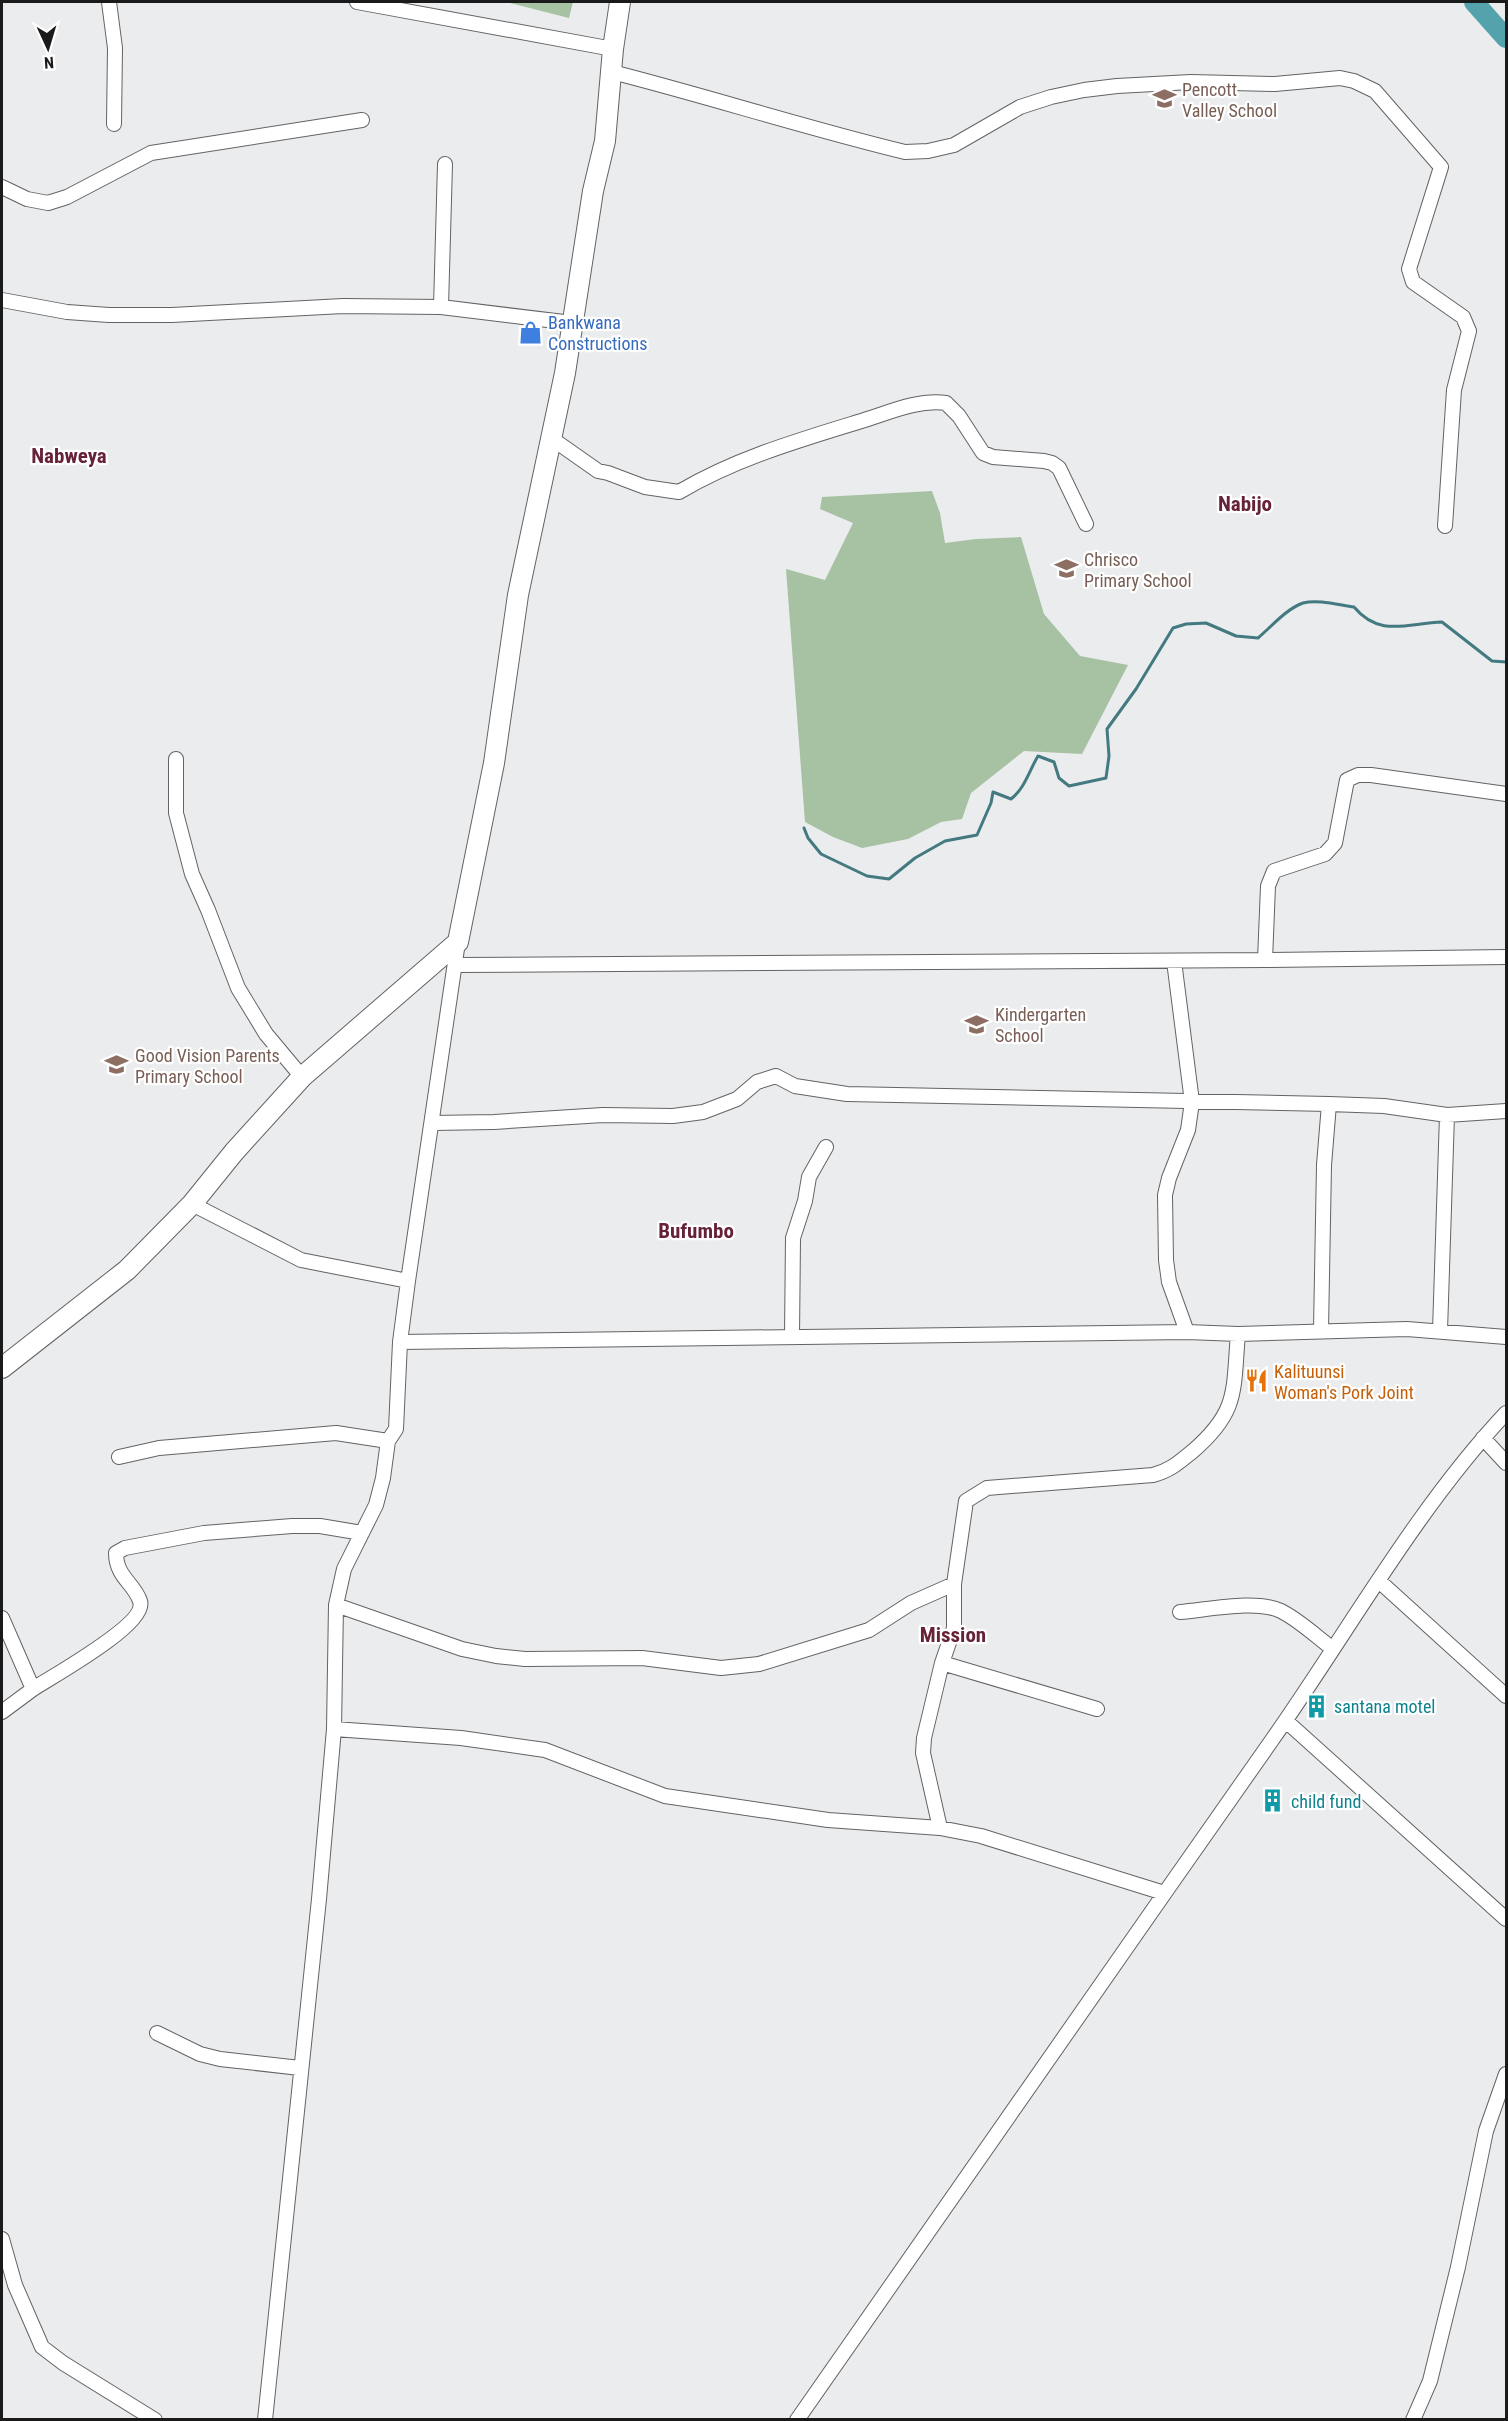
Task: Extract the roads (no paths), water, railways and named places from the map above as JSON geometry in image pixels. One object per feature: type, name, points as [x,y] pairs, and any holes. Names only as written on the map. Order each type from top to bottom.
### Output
[{"type":"street","points":[[109,2],[116,48],[114,124]]},
{"type":"street","points":[[357,2],[613,49]]},
{"type":"street","points":[[266,2420],[334,1729],[336,1605],[344,1569],[378,1496],[388,1441],[396,1429],[400,1342],[458,942],[494,757],[518,595],[565,373],[593,191],[604,141],[620,2]]},
{"type":"street","points":[[612,72],[687,91],[761,115],[905,152],[928,151],[954,145],[1020,107],[1051,97],[1117,86],[1191,82],[1275,84],[1340,78],[1354,81],[1374,91],[1441,167],[1409,269],[1410,277],[1413,282],[1463,317],[1469,331],[1454,390],[1445,526]]},
{"type":"street","points":[[2,187],[27,199],[48,203],[67,197],[151,153],[362,120]]},
{"type":"street","points":[[441,307],[445,164]]},
{"type":"street","points":[[2,300],[67,312],[109,315],[172,315],[344,306],[441,307],[572,323]]},
{"type":"street","points":[[551,438],[598,471],[608,472],[645,487],[679,492],[708,475],[798,439],[919,403],[946,403],[959,416],[983,453],[993,457],[1044,461],[1059,468],[1086,524]]},
{"type":"street","points":[[176,759],[176,813],[192,874],[238,987],[267,1034],[302,1077]]},
{"type":"street","points":[[1264,960],[1268,886],[1274,871],[1325,854],[1335,843],[1347,780],[1358,775],[1371,775],[1506,794]]},
{"type":"street","points":[[3,1362],[127,1270],[192,1204],[234,1152],[302,1077],[458,942]]},
{"type":"street","points":[[456,965],[1506,957]]},
{"type":"street","points":[[1174,961],[1192,1102],[1188,1130],[1169,1178],[1165,1195],[1169,1282],[1187,1332]]},
{"type":"street","points":[[432,1123],[494,1122],[603,1115],[673,1116],[703,1112],[737,1099],[757,1082],[776,1076],[795,1086],[847,1094],[1329,1104],[1384,1106],[1447,1115],[1506,1111]]},
{"type":"street","points":[[1321,1330],[1324,1165],[1329,1104]]},
{"type":"street","points":[[1440,1331],[1447,1115]]},
{"type":"street","points":[[792,1337],[793,1238],[805,1201],[809,1177],[826,1147]]},
{"type":"street","points":[[192,1204],[301,1260],[408,1281]]},
{"type":"street","points":[[400,1342],[1187,1332],[1238,1334],[1407,1329],[1506,1337]]},
{"type":"street","points":[[940,1828],[923,1753],[924,1738],[942,1663],[954,1628],[954,1584],[966,1501],[975,1493],[987,1488],[1153,1475],[1171,1470],[1224,1419],[1232,1398],[1238,1334]]},
{"type":"street","points":[[797,2420],[1286,1721],[1378,1581],[1483,1438],[1506,1413]]},
{"type":"street","points":[[119,1457],[159,1448],[336,1433],[388,1441]]},
{"type":"street","points":[[1483,1438],[1506,1463]]},
{"type":"street","points":[[2,1712],[33,1689],[104,1644],[135,1617],[141,1607],[140,1601],[124,1579],[116,1560],[116,1553],[125,1548],[204,1533],[292,1526],[320,1526],[362,1533]]},
{"type":"street","points":[[1378,1581],[1506,1696]]},
{"type":"street","points":[[336,1605],[462,1649],[496,1656],[525,1659],[642,1658],[721,1668],[759,1664],[870,1630],[910,1603],[954,1584]]},
{"type":"street","points":[[1180,1612],[1256,1605],[1269,1607],[1281,1611],[1333,1649]]},
{"type":"street","points":[[2,1618],[33,1689]]},
{"type":"street","points":[[942,1663],[1097,1709]]},
{"type":"street","points":[[1286,1721],[1506,1918]]},
{"type":"street","points":[[334,1729],[461,1738],[545,1750],[665,1796],[828,1820],[940,1828],[981,1836],[1164,1893]]},
{"type":"street","points":[[157,2033],[200,2054],[220,2059],[300,2068]]},
{"type":"street","points":[[1413,2420],[1430,2381],[1458,2267],[1486,2131],[1506,2074]]},
{"type":"street","points":[[2,2239],[15,2285],[42,2347],[63,2363],[155,2420]]},
{"type":"waterway","points":[[1474,2],[1506,38]]},
{"type":"waterway","points":[[804,828],[808,838],[821,854],[867,876],[889,879],[915,858],[945,841],[977,835],[991,803],[993,792],[1011,799],[1023,785],[1038,756],[1054,762],[1059,778],[1069,786],[1106,778],[1109,756],[1107,729],[1136,689],[1173,628],[1186,624],[1206,623],[1236,636],[1258,638],[1297,606],[1309,602],[1328,603],[1354,607],[1364,617],[1384,626],[1442,622],[1492,661],[1506,662]]},
{"type":"place","name":"Pencott Valley School","points":[[1164,99]]},
{"type":"place","name":"Bankwana Constructions","points":[[530,332]]},
{"type":"place","name":"Chrisco Primary School","points":[[1066,569]]},
{"type":"place","name":"Kindergarten School","points":[[977,1024]]},
{"type":"place","name":"Good Vision Parents Primary School","points":[[117,1065]]},
{"type":"place","name":"Kalituunsi Woman's Pork Joint","points":[[1256,1381]]},
{"type":"place","name":"santana motel","points":[[1316,1706]]},
{"type":"place","name":"child fund","points":[[1273,1801]]},
{"type":"district","name":"Nabweya","points":[[69,456]]},
{"type":"district","name":"Nabijo","points":[[1245,504]]},
{"type":"district","name":"Bufumbo","points":[[696,1231]]},
{"type":"district","name":"Mission","points":[[953,1635]]}]
